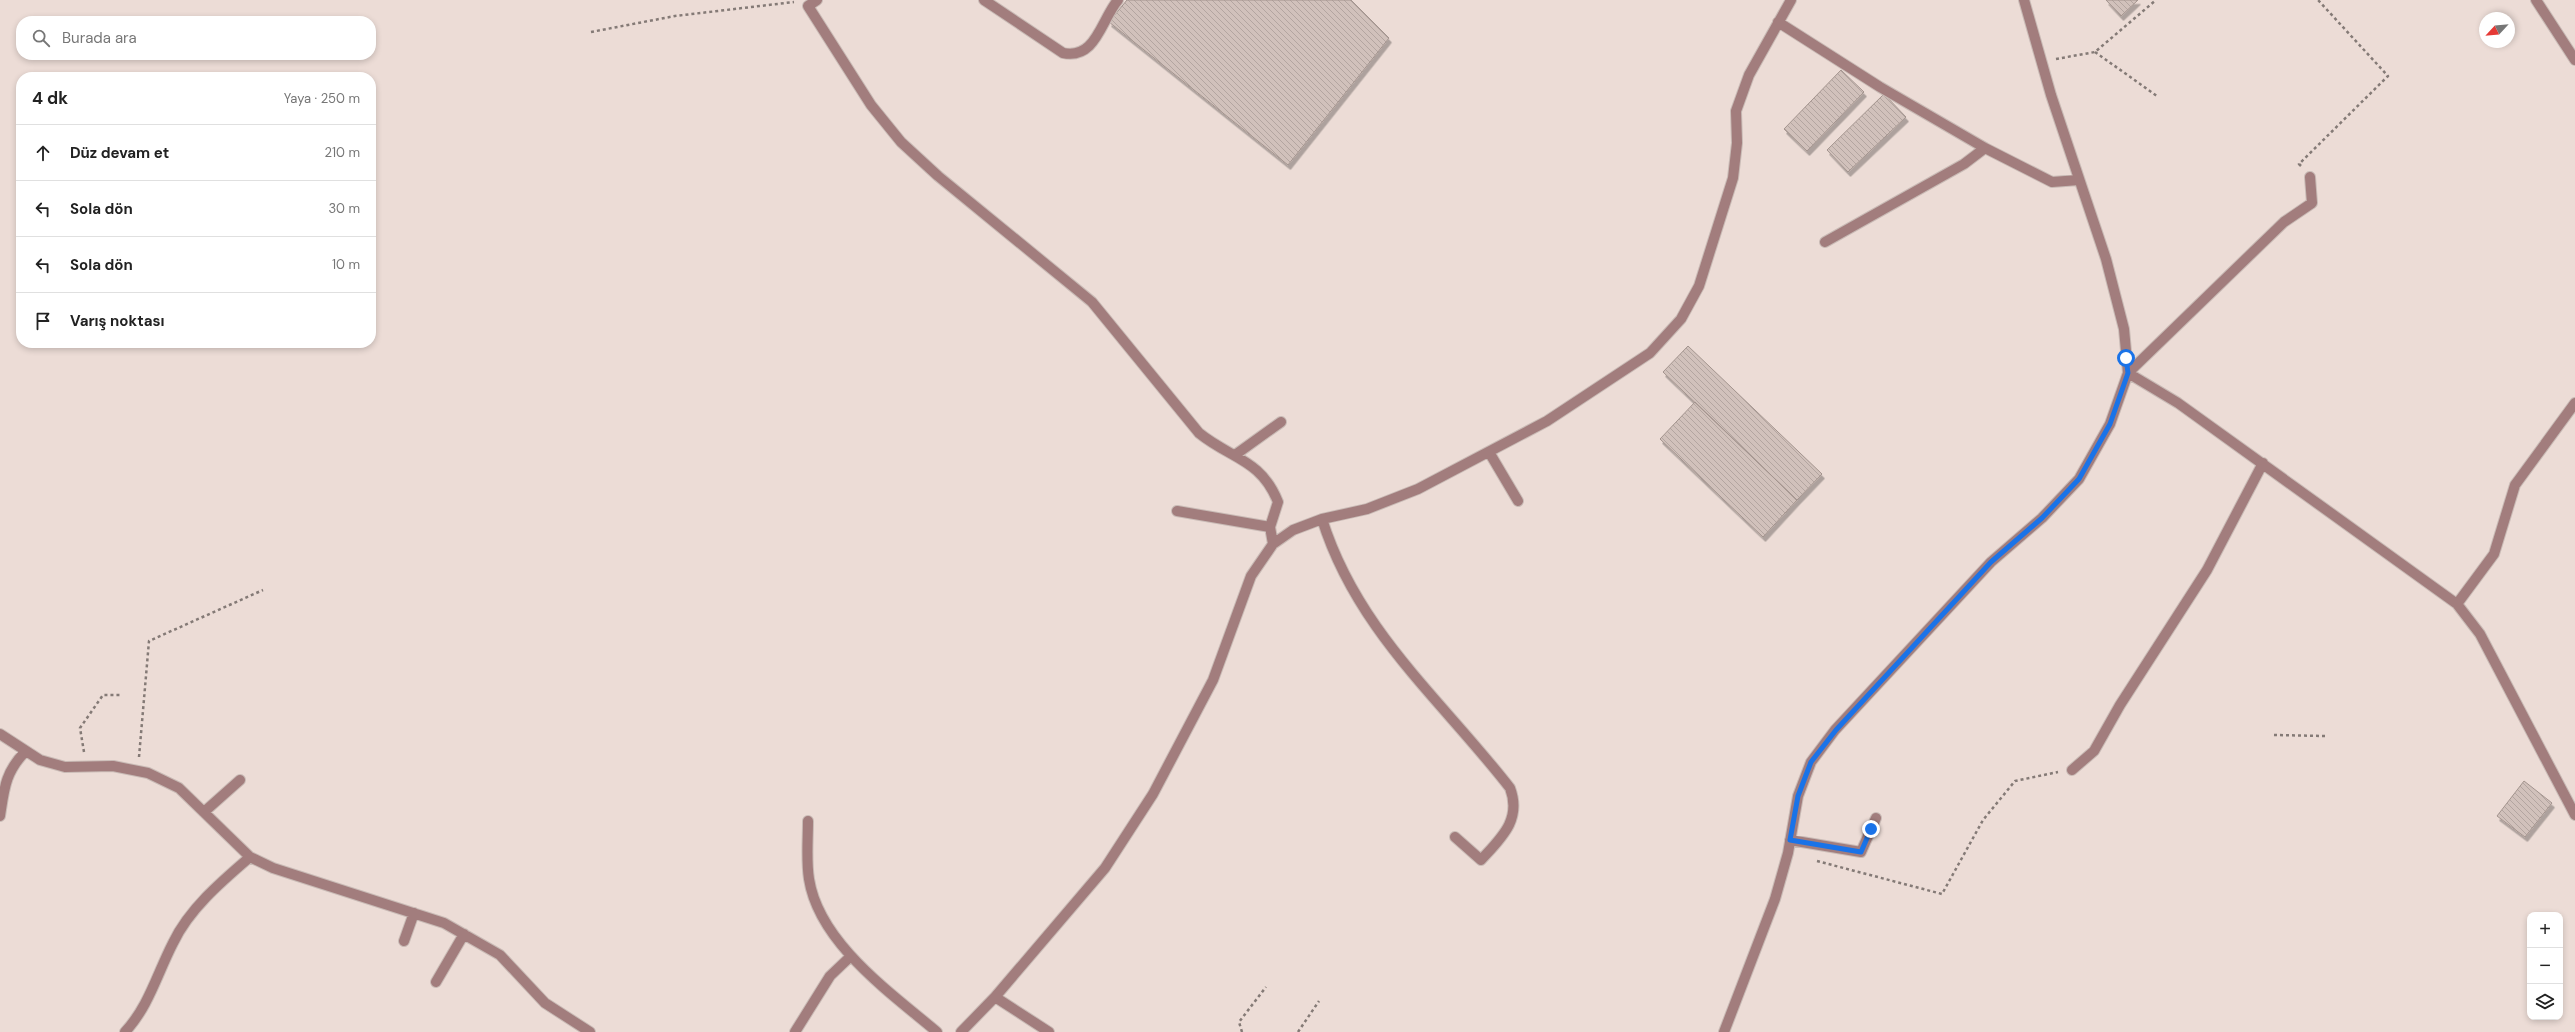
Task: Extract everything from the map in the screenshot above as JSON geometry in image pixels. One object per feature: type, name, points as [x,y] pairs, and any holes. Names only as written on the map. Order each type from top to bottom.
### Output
[{"type":"street","points":[[817,0],[808,6],[871,105],[901,142],[938,176],[1092,302],[1120,333],[1187,421],[1208,440],[1256,468],[1273,489],[1278,502],[1270,527],[1273,544]]},
{"type":"street","points":[[984,0],[1063,53],[1069,54],[1081,53],[1090,46],[1118,0]]},
{"type":"street","points":[[961,1032],[995,997],[1105,868],[1153,794],[1213,680],[1251,576],[1273,544],[1293,530],[1322,519],[1367,509],[1418,489],[1547,421],[1650,353],[1680,319],[1699,286],[1733,178],[1738,143],[1736,111],[1749,75],[1791,0]]},
{"type":"street","points":[[1724,1032],[1775,899],[1788,853],[1798,796],[1811,762],[1836,730],[1991,562],[2042,518],[2079,479],[2110,424],[2128,373],[2124,329],[2108,267],[2041,62],[2024,0]]},
{"type":"street","points":[[2536,0],[2575,60]]},
{"type":"street","points":[[1778,22],[1880,87],[1985,148],[2052,182],[2079,180]]},
{"type":"street","points":[[1825,242],[1964,164],[1985,148]]},
{"type":"street","points":[[2128,373],[2284,222],[2312,203],[2310,177]]},
{"type":"street","points":[[2128,373],[2178,403],[2457,604],[2480,634],[2575,815]]},
{"type":"street","points":[[2457,604],[2494,554],[2515,485],[2575,402]]},
{"type":"street","points":[[1236,455],[1281,422]]},
{"type":"street","points":[[1489,452],[1518,501]]},
{"type":"street","points":[[2072,770],[2094,751],[2120,705],[2207,570],[2263,463]]},
{"type":"street","points":[[1177,511],[1270,527]]},
{"type":"street","points":[[1322,519],[1334,555],[1362,609],[1410,673],[1510,788],[1514,803],[1513,821],[1509,830],[1481,860],[1455,837]]},
{"type":"street","points":[[0,734],[24,752],[40,760],[65,767],[113,766],[148,773],[179,788],[250,857],[273,868],[444,923],[500,955],[545,1003],[585,1031]]},
{"type":"street","points":[[0,816],[6,778],[12,766],[24,752]]},
{"type":"street","points":[[204,812],[240,780]]},
{"type":"street","points":[[1790,840],[1861,852],[1876,818]]},
{"type":"street","points":[[808,821],[809,879],[814,897],[827,923],[851,956],[937,1032]]},
{"type":"street","points":[[125,1032],[144,1008],[173,942],[188,920],[222,881],[250,857]]},
{"type":"street","points":[[404,941],[414,913]]},
{"type":"street","points":[[436,982],[464,934]]},
{"type":"street","points":[[795,1032],[830,976],[851,956]]},
{"type":"street","points":[[995,997],[1049,1032]]},
{"type":"path","points":[[2041,62],[2095,52],[2156,0]]},
{"type":"path","points":[[2310,177],[2299,164],[2388,76],[2318,0]]},
{"type":"path","points":[[591,32],[675,16],[793,2],[808,6]]},
{"type":"path","points":[[2095,52],[2157,96]]},
{"type":"path","points":[[138,771],[149,642],[263,590]]},
{"type":"path","points":[[87,767],[80,728],[103,695],[122,695]]},
{"type":"path","points":[[2274,735],[2325,736]]},
{"type":"path","points":[[1788,853],[1942,894],[1983,820],[2015,780],[2072,770]]},
{"type":"path","points":[[1242,1032],[1238,1022],[1266,987]]},
{"type":"path","points":[[1298,1032],[1320,1001]]},
{"type":"building","points":[[1127,0],[1351,0],[1389,38],[1288,165],[1109,22]]},
{"type":"building","points":[[2106,0],[2138,0],[2121,16]]},
{"type":"building","points":[[1841,70],[1864,92],[1807,151],[1784,129]]},
{"type":"building","points":[[1884,94],[1906,117],[1848,172],[1827,150]]},
{"type":"building","points":[[1688,346],[1822,474],[1797,500],[1663,372]]},
{"type":"building","points":[[1695,402],[1797,500],[1763,537],[1660,439]]},
{"type":"building","points":[[2524,781],[2552,803],[2525,837],[2497,816]]},
{"type":"route","points":[[1871,829],[1861,852],[1790,840],[1798,796],[1811,762],[1836,730],[1991,562],[2042,518],[2079,479],[2110,424],[2128,373],[2126,358]]}]
